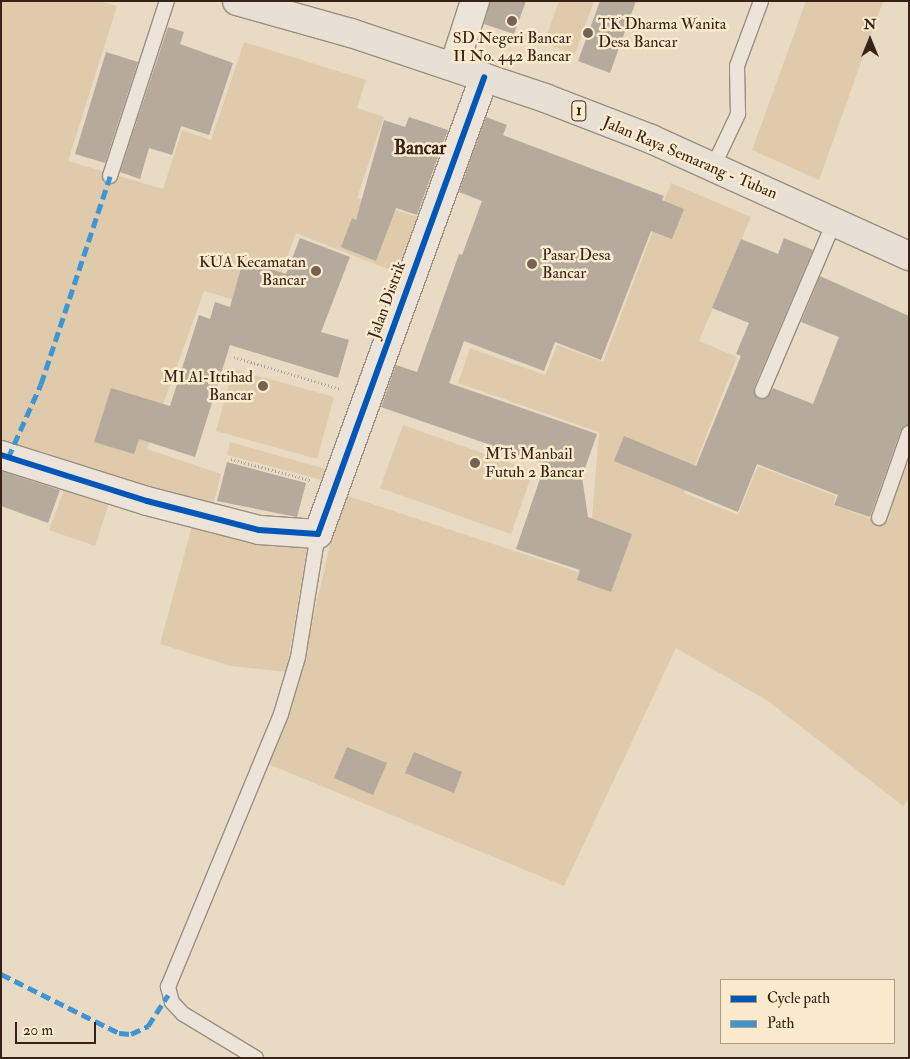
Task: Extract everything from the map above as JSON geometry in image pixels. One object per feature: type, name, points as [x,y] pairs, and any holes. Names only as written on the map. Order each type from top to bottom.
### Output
[{"type":"highway","name":"Jalan Raya Semarang - Tuban","points":[[237,1],[454,66],[484,77],[713,167],[909,256]]},
{"type":"street","points":[[454,66],[475,1]]},
{"type":"street","name":"Jalan Distrik","points":[[318,534],[484,77]]},
{"type":"street","points":[[1,455],[147,501],[259,530],[318,534]]},
{"type":"lane","points":[[110,176],[167,1]]},
{"type":"lane","points":[[713,167],[738,114],[737,66],[761,1]]},
{"type":"lane","points":[[762,391],[834,222]]},
{"type":"lane","points":[[879,518],[909,433]]},
{"type":"lane","points":[[256,1058],[183,1014],[172,1002],[168,987],[281,714],[299,648],[318,534]]},
{"type":"path","points":[[234,357],[367,396]]},
{"type":"path","points":[[231,459],[335,487]]},
{"type":"shaded area","points":[[1,1],[98,1],[117,6],[68,161],[163,189],[182,130],[211,140],[244,42],[366,80],[357,108],[384,117],[357,198],[421,218],[398,273],[296,233],[268,310],[204,291],[147,449],[221,474],[212,509],[1,448]]},
{"type":"shaded area","points":[[559,1],[594,1],[575,54],[544,43]]},
{"type":"shaded area","points":[[806,1],[883,1],[819,180],[752,150]]},
{"type":"shaded area","points":[[671,183],[751,217],[699,341],[737,357],[684,493],[738,515],[758,466],[836,496],[833,505],[880,522],[909,443],[909,799],[903,806],[768,701],[676,648],[564,886],[268,764],[299,678],[342,494],[578,572],[591,532],[599,432],[458,383],[470,348],[545,375],[557,345],[603,362]]},
{"type":"shaded area","points":[[233,369],[334,397],[317,459],[216,431]]},
{"type":"shaded area","points":[[403,425],[533,471],[511,534],[380,488]]},
{"type":"shaded area","points":[[230,442],[326,469],[322,480],[227,455]]},
{"type":"shaded area","points":[[66,485],[110,500],[95,546],[49,530]]},
{"type":"shaded area","points":[[192,526],[307,549],[286,672],[231,666],[160,644]]},
{"type":"building","points":[[490,1],[526,1],[514,34],[484,24]]},
{"type":"building","points":[[600,1],[636,1],[610,73],[578,61]]},
{"type":"building","points":[[168,27],[184,32],[180,44],[233,63],[209,135],[181,126],[172,155],[149,148],[140,179],[120,172]]},
{"type":"building","points":[[106,52],[138,62],[105,163],[75,154]]},
{"type":"building","points":[[409,117],[448,130],[417,215],[396,208],[376,261],[341,247],[352,218],[356,220],[384,120],[405,127]]},
{"type":"building","name":"Pasar Desa Bancar","points":[[486,117],[507,125],[503,135],[664,196],[662,200],[684,209],[672,239],[651,231],[601,360],[555,342],[544,371],[464,341],[449,383],[597,434],[582,477],[588,517],[632,534],[611,592],[577,580],[580,570],[516,549],[545,464],[381,407],[396,365],[417,372],[459,254],[462,255],[482,201],[459,192]]},
{"type":"building","points":[[300,238],[350,257],[321,332],[349,340],[338,378],[230,345],[195,457],[139,439],[134,454],[94,442],[111,388],[170,406],[199,315],[210,319],[215,302],[230,307],[243,261],[286,274]]},
{"type":"building","points":[[784,238],[813,250],[754,388],[758,399],[767,398],[773,388],[813,404],[839,337],[801,322],[820,276],[909,316],[909,424],[901,430],[870,517],[834,505],[838,495],[757,464],[738,512],[614,461],[624,436],[696,466],[741,356],[736,354],[749,323],[712,308],[741,239],[778,254]]},
{"type":"building","points":[[227,462],[306,483],[297,517],[217,501]]},
{"type":"building","points":[[1,471],[60,490],[48,523],[1,506]]},
{"type":"building","points":[[347,747],[387,763],[373,795],[334,778]]},
{"type":"building","points":[[414,752],[462,772],[454,793],[405,773]]},
{"type":"marked path","points":[[8,458],[41,384],[110,176]]},
{"type":"marked path","points":[[1,974],[119,1033],[131,1034],[148,1026],[168,995]]},
{"type":"cycle path","points":[[1,455],[147,501],[259,530],[318,534],[484,77]]},
{"type":"place","name":"SD Negeri Bancar II No. 442 Bancar","points":[[512,21]]},
{"type":"place","name":"TK Dharma Wanita Desa Bancar","points":[[588,33]]},
{"type":"place","name":"Pasar Desa Bancar","points":[[532,264]]},
{"type":"place","name":"KUA Kecamatan Bancar","points":[[316,271]]},
{"type":"place","name":"MI Al-Ittihad Bancar","points":[[263,386]]},
{"type":"place","name":"MTs Manbail Futuh 2 Bancar","points":[[475,463]]},
{"type":"district","name":"Bancar","points":[[420,149]]}]
